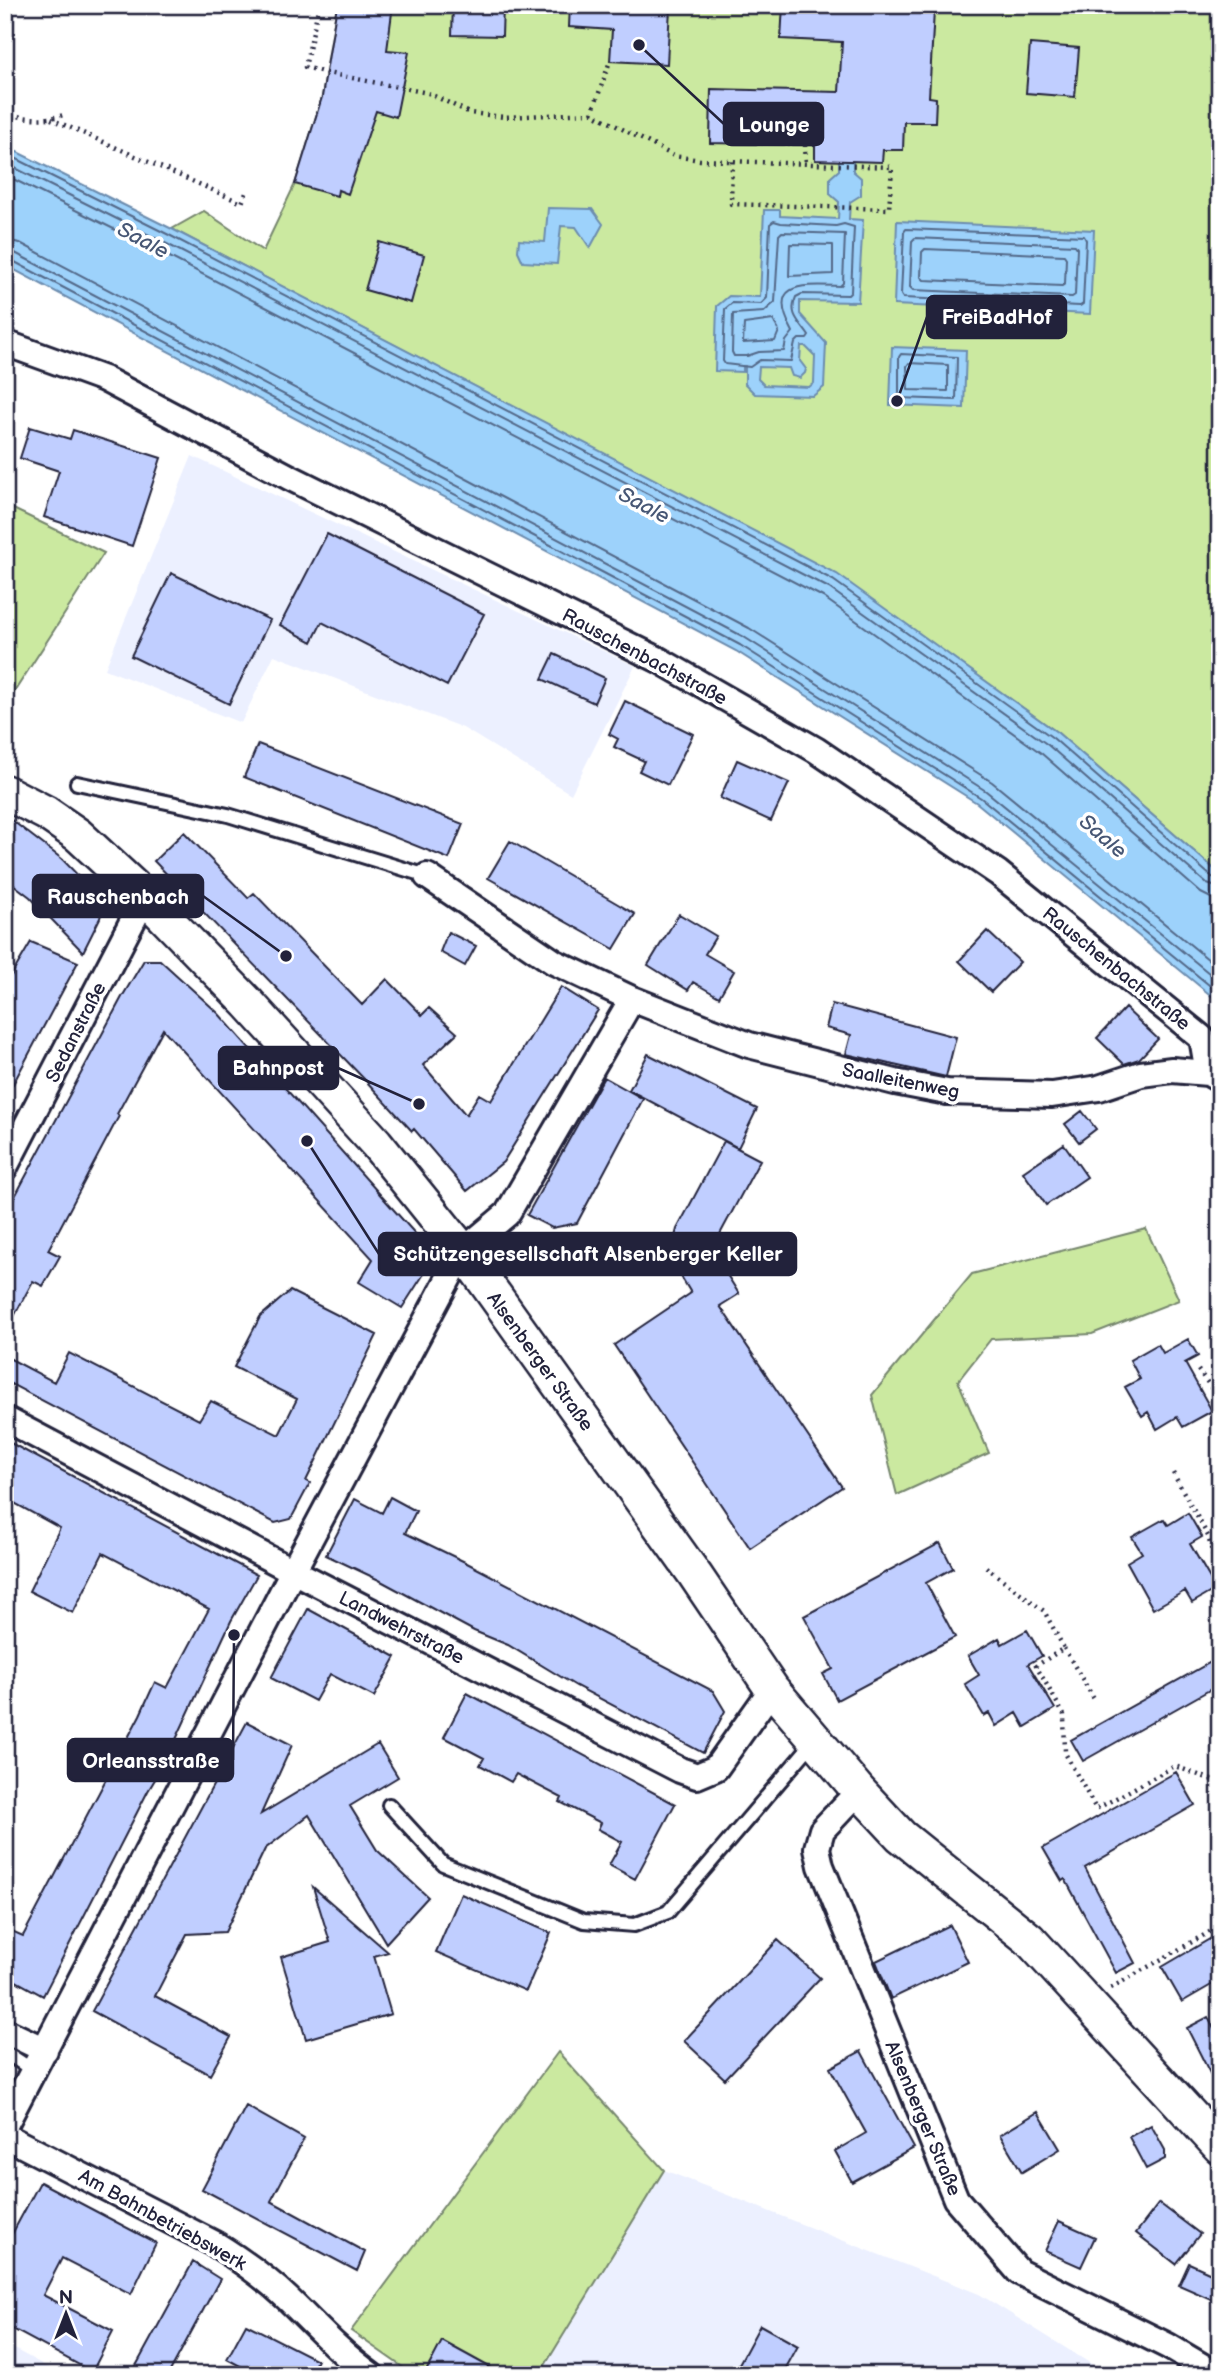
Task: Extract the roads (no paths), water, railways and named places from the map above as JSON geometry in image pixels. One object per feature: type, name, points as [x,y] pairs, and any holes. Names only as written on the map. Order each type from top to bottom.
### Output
[{"type":"street","name":"Rauschenbachstraße","points":[[5,343],[104,379],[289,477],[659,660],[816,750],[998,873],[1202,1038],[1214,1077]]},
{"type":"street","name":"Alsenberger Straße","points":[[5,792],[46,813],[78,835],[145,897],[248,1003],[376,1143],[463,1251],[695,1575],[772,1689],[901,1836],[1029,1939],[1089,2001],[1220,2147]]},
{"type":"street","name":"Saalleitenweg","points":[[427,876],[554,962],[632,999],[749,1045],[895,1082],[947,1092],[1052,1095],[1099,1088],[1141,1074],[1172,1070],[1214,1077]]},
{"type":"street","name":"Sedanstraße","points":[[5,1167],[145,897]]},
{"type":"street","points":[[6,2126],[293,1571],[463,1251],[507,1214],[632,999]]},
{"type":"street","name":"Landwehrstraße","points":[[5,1419],[293,1571],[668,1764],[697,1776],[716,1768],[772,1689]]},
{"type":"street","name":"Alsenberger Straße","points":[[859,1791],[822,1830],[817,1848],[819,1857],[956,2199],[1019,2272],[1168,2346],[1217,2375]]},
{"type":"street","points":[[5,2031],[40,2060]]},
{"type":"street","name":"Am Bahnbetriebswerk","points":[[6,2126],[244,2262],[288,2298],[335,2346],[371,2375]]},
{"type":"lane","points":[[77,783],[228,815],[427,876]]},
{"type":"lane","points":[[389,1805],[443,1864],[584,1921],[634,1925],[668,1912],[815,1740]]},
{"type":"lane","points":[[5,2052],[40,2060]]},
{"type":"water","name":"Saale","points":[[5,146],[172,229],[837,574],[1058,733],[1220,874],[1220,1003],[977,803],[736,651],[5,265]]},
{"type":"water","points":[[839,150],[853,150],[853,171],[861,178],[861,195],[850,202],[849,219],[863,220],[858,302],[800,301],[800,314],[826,343],[824,387],[813,396],[755,394],[745,384],[745,366],[743,372],[715,371],[717,306],[729,296],[760,297],[764,210],[780,210],[780,216],[838,219],[839,202],[830,194],[830,178],[839,170]],"holes":[[[801,346],[805,346],[815,356],[814,383],[809,387],[764,385],[758,379],[759,367],[789,368],[792,376],[800,378],[806,369],[800,361]]]},
{"type":"water","points":[[548,208],[592,209],[603,224],[590,248],[576,227],[561,226],[557,264],[523,262],[518,251],[519,240],[545,242]]},
{"type":"water","points":[[897,221],[1094,230],[1090,314],[894,305]]},
{"type":"water","points":[[892,347],[966,350],[964,408],[890,405]]},
{"type":"place","name":"Lounge","points":[[639,45]]},
{"type":"place","name":"FreiBadHof","points":[[897,401]]},
{"type":"place","name":"Rauschenbach","points":[[286,956]]},
{"type":"place","name":"Bahnpost","points":[[419,1104]]},
{"type":"place","name":"Schützengesellschaft Alsenberger Keller","points":[[307,1141]]},
{"type":"place","name":"Orleansstraße","points":[[234,1635]]}]
